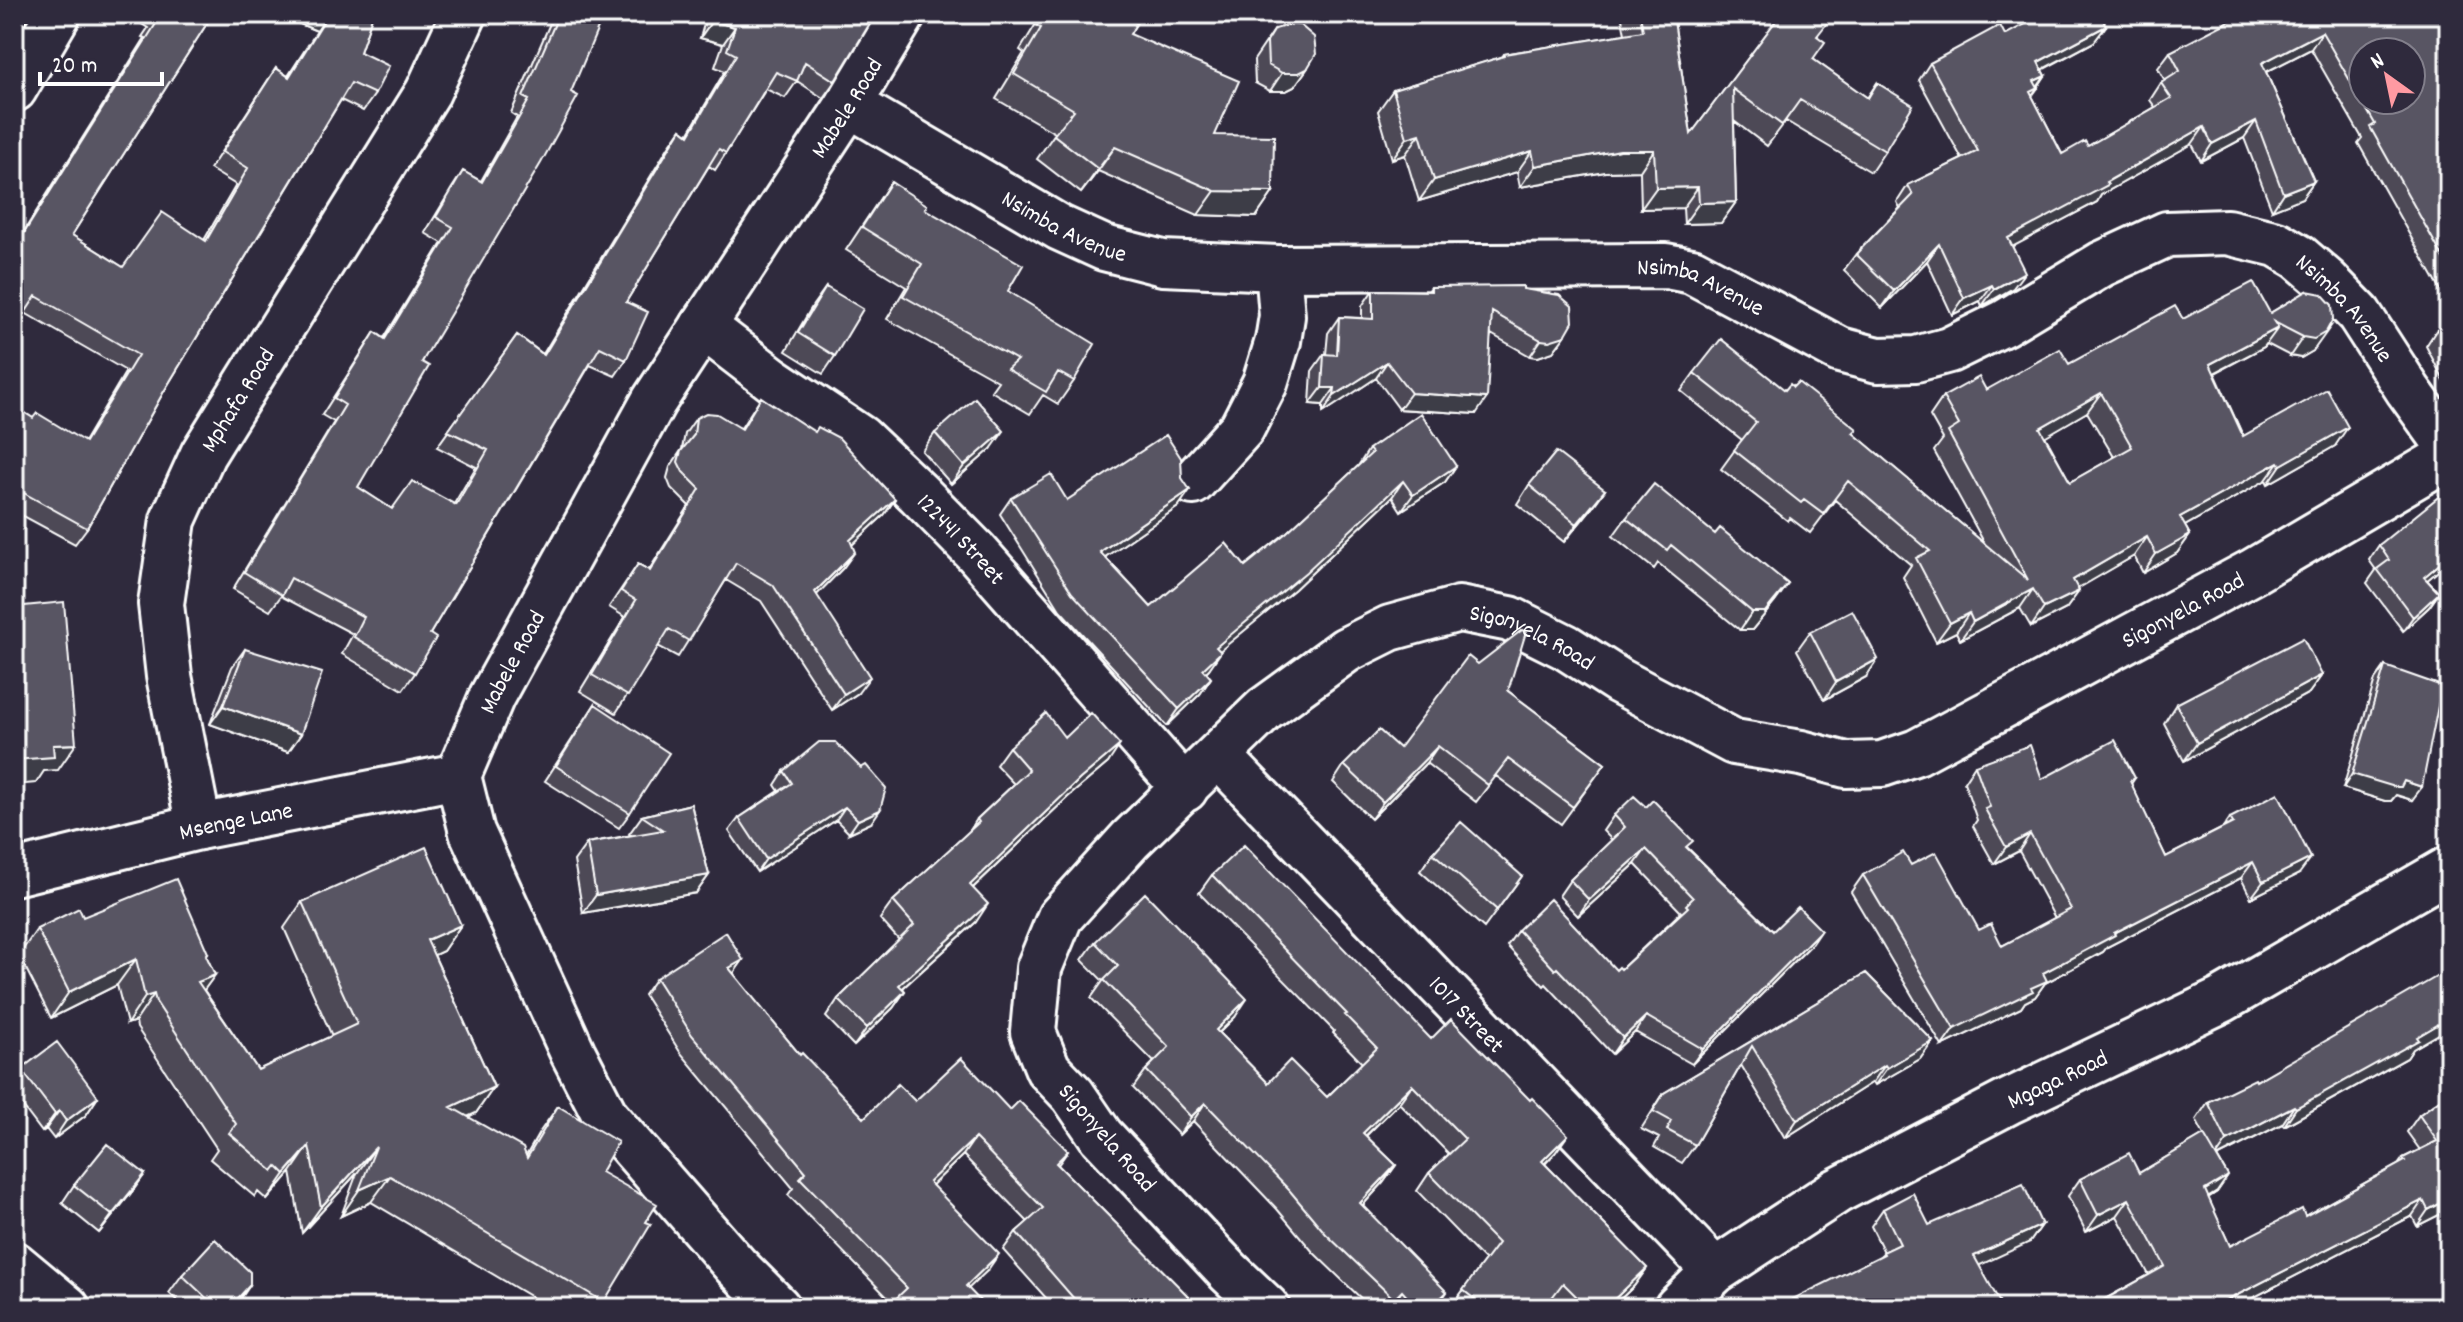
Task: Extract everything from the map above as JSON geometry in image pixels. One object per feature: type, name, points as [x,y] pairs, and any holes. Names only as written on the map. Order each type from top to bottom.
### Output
[{"type":"street","points":[[14,89],[58,14]]},
{"type":"street","name":"Mphafa Road","points":[[199,827],[169,676],[161,604],[173,520],[203,454],[428,92],[464,14]]},
{"type":"street","name":"Mabele Road","points":[[458,776],[499,683],[654,401],[849,104],[903,14]]},
{"type":"street","name":"Nsimba Avenue","points":[[849,104],[1060,228],[1104,248],[1163,263],[1278,268],[1666,266],[1692,271],[1840,350],[1878,360],[1916,359],[1949,350],[2004,323],[2102,264],[2167,234],[2227,232],[2277,244],[2299,257],[2327,281],[2359,314],[2449,447]]},
{"type":"street","points":[[1193,482],[1242,428],[1265,383],[1282,316],[1278,268]]},
{"type":"street","name":"122441 Street","points":[[703,326],[772,379],[860,438],[918,493],[976,552],[1185,789]]},
{"type":"street","name":"Sigonyela Road","points":[[1267,1308],[1101,1136],[1073,1095],[1048,1069],[1033,1032],[1039,968],[1060,917],[1130,840],[1265,709],[1346,650],[1390,628],[1459,609],[1510,619],[1566,647],[1619,681],[1734,742],[1801,753],[1846,765],[1882,764],[1917,752],[2135,637],[2449,456]]},
{"type":"street","name":"1017 Street","points":[[1219,756],[1715,1271]]},
{"type":"street","points":[[458,776],[472,832],[573,1053],[606,1117],[736,1266],[778,1308]]},
{"type":"street","name":"Msenge Lane","points":[[14,873],[199,827],[458,776]]},
{"type":"street","name":"Mgaga Road","points":[[1677,1308],[1715,1271],[1837,1191],[2008,1102],[2222,1000],[2449,869]]},
{"type":"street","points":[[14,1264],[67,1308]]},
{"type":"building","points":[[158,14],[213,14],[72,235],[123,267],[162,212],[206,241],[248,168],[222,152],[276,68],[289,77],[328,14],[373,14],[360,52],[389,66],[375,94],[351,83],[163,393],[87,528],[22,492],[17,501],[14,499],[14,406],[33,418],[37,413],[85,442],[138,355],[36,296],[14,330],[14,249],[157,22],[154,20]]},
{"type":"building","points":[[559,14],[585,14],[601,21],[571,92],[578,96],[422,362],[429,366],[358,487],[392,509],[412,481],[456,505],[488,450],[448,431],[517,335],[544,355],[681,129],[689,135],[736,55],[727,50],[735,27],[712,21],[714,14],[862,14],[872,20],[835,81],[805,62],[797,81],[776,72],[726,153],[719,149],[626,302],[648,312],[626,360],[600,347],[430,634],[436,638],[415,673],[354,637],[364,617],[291,578],[282,595],[244,572],[345,405],[334,398],[375,332],[385,339],[453,227],[436,217],[463,171],[482,182],[529,100],[523,97]]},
{"type":"building","points":[[1044,14],[1142,14],[1130,34],[1239,81],[1215,135],[1274,136],[1273,192],[1215,191],[1115,147],[1098,169],[1054,135],[1074,110],[1014,74],[1041,28],[1037,26]]},
{"type":"building","points":[[1640,14],[1673,14],[1691,134],[1781,14],[1818,14],[1828,22],[1817,36],[1825,42],[1813,59],[1868,98],[1877,83],[1913,105],[1885,151],[1800,100],[1782,125],[1733,89],[1736,202],[1699,203],[1698,187],[1656,188],[1654,150],[1620,150],[1535,166],[1532,151],[1434,180],[1420,134],[1407,138],[1393,90],[1504,54],[1643,31]]},
{"type":"building","points":[[2044,14],[2100,14],[2106,26],[2038,62],[2045,76],[2034,81],[2038,88],[2030,92],[2062,154],[2085,141],[2088,146],[2171,98],[2161,83],[2180,71],[2170,52],[2243,14],[2449,14],[2449,268],[2370,127],[2375,124],[2370,116],[2427,116],[2427,36],[2347,36],[2347,75],[2322,32],[2262,63],[2314,181],[2283,193],[2256,121],[2212,144],[2204,127],[2106,182],[2108,185],[2008,238],[2025,272],[1994,289],[1992,285],[1964,298],[1939,244],[1894,291],[1856,254],[1913,195],[1908,185],[1978,151],[1930,63],[2000,25],[2005,35]]},
{"type":"building","points":[[1300,25],[1314,37],[1316,54],[1307,69],[1299,73],[1282,73],[1268,65],[1267,42],[1275,29]]},
{"type":"building","points":[[891,182],[927,205],[925,209],[1023,265],[1008,291],[1095,344],[1074,381],[1058,372],[1046,392],[1007,369],[1017,360],[903,296],[922,264],[862,227]]},
{"type":"building","points":[[2253,282],[2270,313],[2307,291],[2322,294],[2332,305],[2333,319],[2326,332],[2314,339],[2303,337],[2274,322],[2278,328],[2210,364],[2243,436],[2327,389],[2348,427],[2180,517],[2190,535],[2156,554],[2147,537],[2073,580],[2079,591],[2044,608],[2033,589],[1973,622],[1969,613],[1950,623],[1916,558],[1930,551],[1848,481],[1823,514],[1804,500],[1801,503],[1734,450],[1756,422],[1694,373],[1721,339],[1785,390],[1790,384],[1793,387],[1798,382],[1857,429],[1853,433],[2028,580],[1948,432],[1959,425],[1943,397],[1979,377],[1986,390],[2060,349],[2069,364],[2175,306],[2183,319]],"holes":[[[2101,393],[2132,447],[2070,482],[2040,428]]]},
{"type":"building","points":[[1523,286],[1523,289],[1559,295],[1572,306],[1573,322],[1565,336],[1549,341],[1541,340],[1492,312],[1487,398],[1411,393],[1387,362],[1334,396],[1335,388],[1322,388],[1324,354],[1337,355],[1339,317],[1373,319],[1373,290],[1431,291],[1431,287]]},
{"type":"building","points":[[826,287],[863,309],[835,356],[798,333]]},
{"type":"building","points":[[2449,324],[2449,352],[2437,329]]},
{"type":"building","points":[[761,397],[815,432],[818,427],[839,438],[895,499],[850,540],[855,552],[815,592],[870,677],[844,694],[773,585],[736,563],[689,641],[669,629],[628,696],[592,675],[636,600],[621,591],[638,564],[650,571],[700,489],[683,472],[678,462],[681,451],[694,435],[696,418],[706,413],[717,414],[742,429]]},
{"type":"building","points":[[975,398],[1004,431],[964,466],[935,433]]},
{"type":"building","points":[[1421,413],[1456,466],[1413,495],[1403,481],[1306,572],[1216,647],[1221,652],[1203,669],[1211,678],[1179,709],[1072,593],[1011,498],[1051,474],[1067,500],[1166,435],[1181,458],[1182,478],[1190,490],[1100,552],[1151,607],[1226,543],[1245,566],[1286,533],[1372,453],[1369,449]]},
{"type":"building","points":[[1556,452],[1605,490],[1577,524],[1529,485]]},
{"type":"building","points":[[1654,484],[1715,534],[1720,528],[1788,584],[1765,612],[1752,612],[1671,545],[1667,550],[1626,518]]},
{"type":"building","points":[[2442,494],[2449,502],[2449,556],[2424,577],[2439,593],[2413,617],[2377,569],[2389,560],[2379,545]]},
{"type":"building","points":[[64,602],[76,744],[53,745],[54,757],[14,760],[14,607]]},
{"type":"building","points":[[1852,610],[1878,659],[1836,682],[1810,632]]},
{"type":"building","points":[[1522,630],[1526,632],[1508,691],[1605,764],[1573,807],[1508,759],[1488,785],[1438,746],[1383,802],[1344,765],[1379,730],[1399,748],[1468,656],[1478,664]]},
{"type":"building","points":[[2303,638],[2322,675],[2197,743],[2176,704]]},
{"type":"building","points":[[245,649],[322,673],[301,734],[223,706]]},
{"type":"building","points":[[2385,666],[2442,686],[2422,787],[2404,781],[2401,787],[2395,787],[2352,774]]},
{"type":"building","points":[[595,704],[669,753],[630,813],[556,766]]},
{"type":"building","points":[[1046,713],[1065,738],[1091,713],[1120,745],[1080,779],[970,885],[988,904],[899,985],[905,991],[867,1028],[838,999],[914,925],[893,901],[979,822],[977,819],[1029,770],[1009,747]]},
{"type":"building","points":[[2115,740],[2135,778],[2130,781],[2166,857],[2233,823],[2230,818],[2278,793],[2311,858],[2263,882],[2253,862],[2114,933],[2043,973],[2047,981],[2031,988],[2033,991],[1954,1029],[1863,875],[1903,852],[1911,865],[1936,852],[1979,930],[1991,924],[2002,946],[2071,909],[2030,834],[2006,847],[1985,809],[1990,807],[1975,765],[2030,745],[2042,779]]},
{"type":"building","points":[[819,742],[835,742],[861,768],[866,765],[886,788],[880,810],[858,820],[845,807],[766,859],[739,818],[792,783],[784,771]]},
{"type":"building","points":[[1634,796],[1646,807],[1653,800],[1693,841],[1686,847],[1773,931],[1798,907],[1821,930],[1703,1049],[1646,1016],[1623,1038],[1518,930],[1550,899],[1616,970],[1621,969],[1688,907],[1686,905],[1693,898],[1646,849],[1589,900],[1570,880],[1625,827],[1614,815]]},
{"type":"building","points":[[691,804],[709,875],[596,895],[587,843],[663,830],[642,816]]},
{"type":"building","points":[[1461,822],[1522,876],[1497,910],[1433,853]]},
{"type":"building","points":[[1244,845],[1431,1039],[1451,1019],[1568,1135],[1542,1161],[1647,1268],[1605,1308],[1588,1308],[1563,1283],[1544,1308],[1486,1308],[1463,1290],[1498,1243],[1429,1173],[1465,1139],[1412,1085],[1363,1133],[1396,1165],[1360,1203],[1447,1292],[1430,1308],[1417,1308],[1402,1291],[1394,1299],[1326,1234],[1290,1191],[1205,1103],[1191,1117],[1146,1070],[1169,1047],[1104,980],[1118,966],[1095,942],[1145,893],[1247,999],[1216,1030],[1268,1083],[1290,1060],[1327,1097],[1377,1048],[1212,875]]},
{"type":"building","points":[[426,847],[461,925],[427,940],[494,1087],[451,1107],[523,1148],[527,1158],[558,1106],[618,1142],[601,1172],[657,1204],[646,1222],[651,1224],[604,1302],[390,1176],[359,1190],[376,1147],[321,1207],[309,1146],[285,1174],[277,1166],[273,1171],[229,1133],[236,1124],[156,1002],[154,994],[145,997],[136,959],[69,992],[37,929],[79,908],[83,917],[176,879],[215,975],[198,982],[258,1070],[357,1024],[302,902]]},
{"type":"building","points":[[726,932],[743,960],[729,968],[800,1055],[802,1053],[864,1118],[898,1084],[915,1101],[961,1058],[1010,1110],[1019,1101],[1068,1151],[1056,1163],[1200,1308],[1082,1308],[1016,1232],[1043,1208],[975,1138],[929,1182],[999,1254],[966,1286],[987,1308],[886,1308],[907,1288],[800,1178],[806,1172],[692,1035],[656,978]]},
{"type":"building","points":[[1866,973],[1933,1041],[1887,1068],[1885,1065],[1797,1120],[1752,1046],[1695,1145],[1667,1130],[1671,1121],[1653,1111],[1664,1093]]},
{"type":"building","points":[[2443,973],[2445,976],[2449,974],[2449,1018],[2417,1037],[2419,1040],[2296,1108],[2294,1106],[2227,1141],[2208,1102],[2256,1081]]},
{"type":"building","points":[[57,1042],[98,1097],[66,1121],[59,1111],[55,1114],[21,1069]]},
{"type":"building","points":[[2449,1093],[2449,1199],[2428,1210],[2423,1200],[2212,1308],[2089,1308],[2165,1266],[2129,1199],[2098,1215],[2080,1179],[2129,1153],[2139,1173],[2204,1135],[2228,1176],[2205,1190],[2230,1246],[2302,1209],[2305,1216],[2437,1141],[2419,1115]]},
{"type":"building","points":[[107,1144],[145,1174],[112,1215],[74,1185]]},
{"type":"building","points":[[2023,1184],[2042,1225],[1974,1256],[2003,1308],[1775,1308],[1900,1244],[1883,1209],[1913,1193],[1929,1225]]},
{"type":"building","points":[[215,1239],[250,1272],[250,1285],[229,1308],[217,1308],[182,1275]]}]
